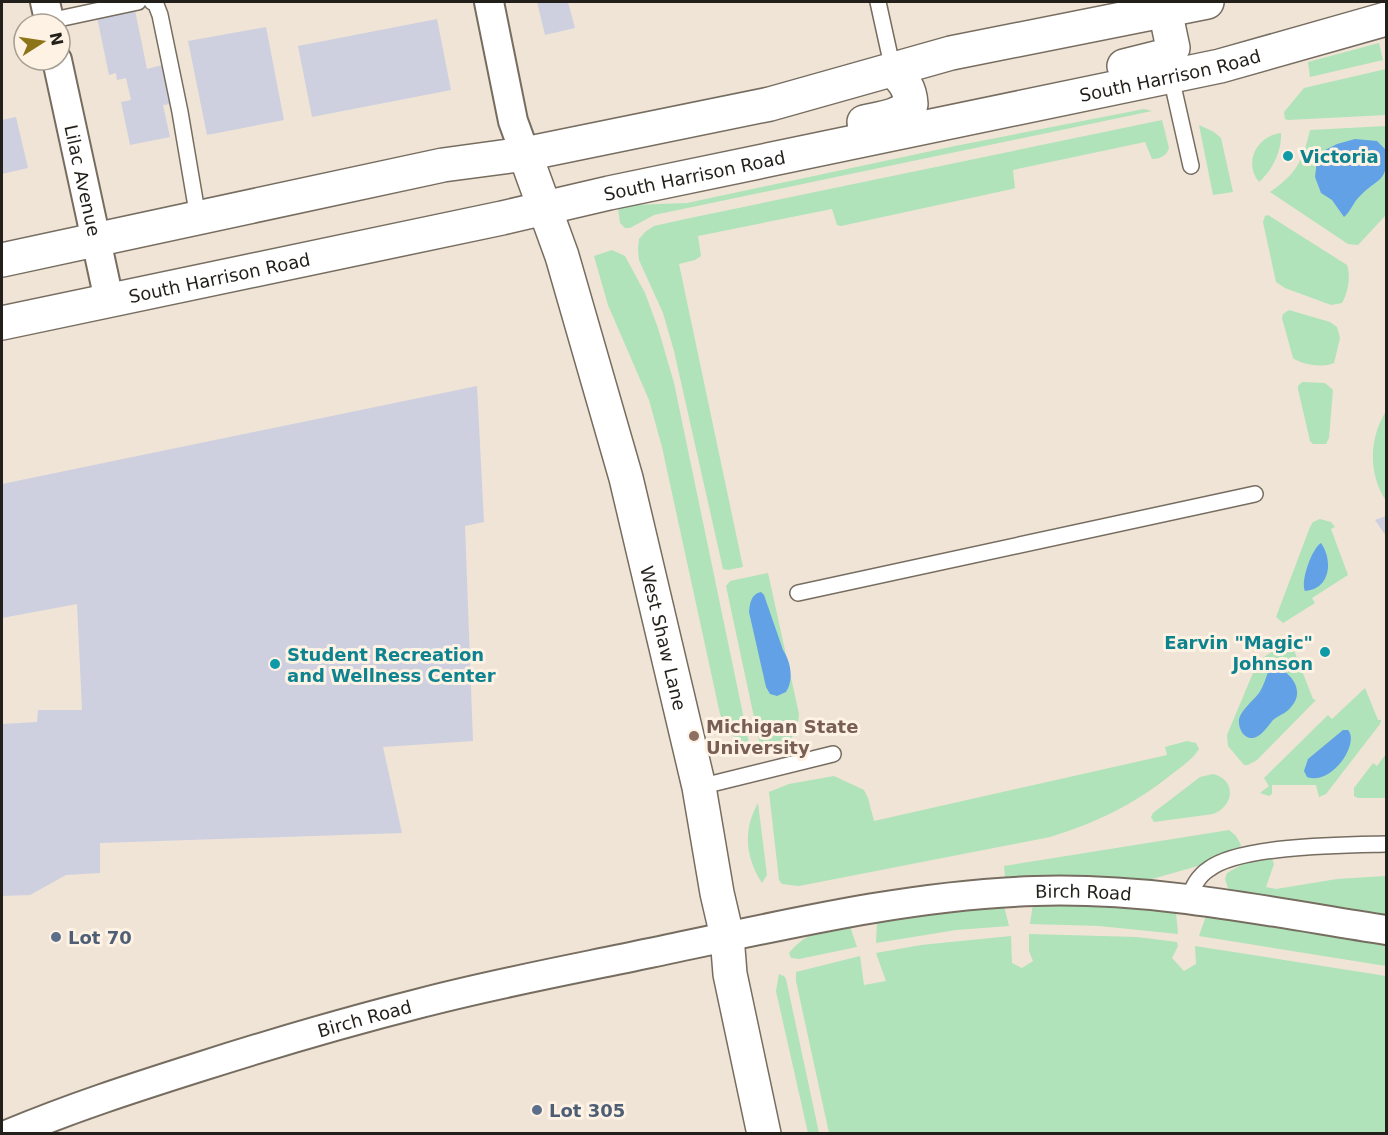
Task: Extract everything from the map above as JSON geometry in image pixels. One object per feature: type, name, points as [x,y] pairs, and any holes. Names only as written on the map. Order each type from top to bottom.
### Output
[{"type":"street","points":[[489,2],[513,121],[525,154]]},
{"type":"street","points":[[2,260],[443,165],[525,154],[770,104],[951,53],[1165,6],[1208,2]]},
{"type":"street","points":[[1283,49],[1333,20],[1386,5]]},
{"type":"street","points":[[957,122],[1016,89],[1168,55],[1173,48],[1165,6]]},
{"type":"street","name":"South Harrison Road","points":[[2,323],[658,183],[1171,77],[1220,66],[1386,19]]},
{"type":"street","points":[[658,183],[708,153],[893,116],[904,111],[911,104],[910,92],[905,82],[893,70]]},
{"type":"street","name":"Lilac Avenue","points":[[60,72],[109,300]]},
{"type":"street","name":"West Shaw Lane","points":[[525,154],[562,256],[626,478],[699,787],[717,893],[728,936],[730,974],[764,1134]]},
{"type":"street","name":"Birch Road","points":[[9,1134],[88,1102],[270,1045],[423,1002],[780,925],[886,906],[1035,891],[1102,891],[1188,899],[1386,930]]},
{"type":"lane","points":[[72,12],[138,2]]},
{"type":"lane","points":[[152,2],[155,2],[160,15],[180,112],[198,218]]},
{"type":"lane","points":[[878,2],[893,70]]},
{"type":"lane","points":[[1171,77],[1191,166]]},
{"type":"lane","points":[[798,593],[1255,494]]},
{"type":"lane","points":[[699,787],[833,754]]},
{"type":"lane","points":[[1188,899],[1200,877],[1208,870],[1216,864],[1243,855],[1268,851],[1386,844]]},
{"type":"green space","points":[[1379,43],[1383,60],[1310,77],[1308,62]]},
{"type":"green space","points":[[1386,69],[1386,115],[1285,119],[1284,112],[1304,88]]},
{"type":"green space","points":[[1144,109],[1152,111],[654,215],[630,228],[625,228],[620,223],[618,207],[687,203],[955,146]]},
{"type":"green space","points":[[1162,120],[1169,148],[1165,155],[1157,158],[1152,159],[1145,142],[1013,170],[1015,188],[1012,189],[841,226],[837,225],[832,209],[698,236],[701,256],[679,264],[743,567],[723,569],[674,351],[663,313],[639,260],[639,239],[645,232],[654,226],[690,218]]},
{"type":"green space","points":[[1199,125],[1221,138],[1233,192],[1213,195]]},
{"type":"green space","points":[[1386,126],[1386,215],[1358,245],[1348,244],[1270,192],[1297,166],[1310,130]]},
{"type":"green space","points":[[1281,133],[1280,147],[1275,160],[1259,182],[1252,166],[1255,151],[1265,139]]},
{"type":"green space","points":[[1268,215],[1347,265],[1348,284],[1342,303],[1331,305],[1285,288],[1276,282],[1263,222],[1265,216]]},
{"type":"green space","points":[[612,250],[625,256],[645,293],[674,383],[750,748],[731,734],[720,714],[662,447],[649,400],[608,305],[594,256]]},
{"type":"green space","points":[[1289,310],[1330,322],[1337,327],[1340,338],[1334,363],[1313,365],[1293,358],[1282,318],[1283,314]]},
{"type":"green space","points":[[1302,382],[1325,383],[1333,390],[1329,438],[1326,444],[1313,444],[1310,441],[1298,389]]},
{"type":"green space","points":[[1386,411],[1386,501],[1376,479],[1373,456],[1376,433]]},
{"type":"green space","points":[[1320,519],[1331,522],[1335,527],[1331,529],[1348,575],[1312,598],[1315,603],[1283,623],[1276,617],[1310,527],[1313,522]]},
{"type":"green space","points":[[768,573],[799,714],[796,730],[789,741],[777,747],[761,750],[726,586],[730,581]]},
{"type":"green space","points":[[1290,640],[1313,699],[1316,700],[1257,760],[1244,765],[1228,746],[1227,735],[1258,661]]},
{"type":"green space","points":[[1365,688],[1378,720],[1381,720],[1380,724],[1326,794],[1319,797],[1316,785],[1272,785],[1272,794],[1269,796],[1260,793],[1269,786],[1264,778],[1328,715],[1332,719]]},
{"type":"green space","points":[[1187,741],[1196,743],[1199,749],[1187,763],[1158,785],[1114,812],[1067,832],[799,886],[782,884],[779,880],[769,792],[789,784],[834,776],[864,790],[874,821],[1167,755],[1165,747]]},
{"type":"green space","points":[[1386,754],[1386,798],[1354,796],[1354,788],[1373,763],[1377,766]]},
{"type":"green space","points":[[1213,774],[1221,777],[1229,787],[1229,799],[1220,810],[1213,814],[1154,822],[1151,817],[1153,813],[1200,777]]},
{"type":"green space","points":[[758,803],[767,875],[762,883],[752,863],[748,843],[750,823]]},
{"type":"green space","points":[[1229,830],[1241,845],[1239,850],[1201,865],[1145,881],[1105,877],[1005,878],[1004,866]]},
{"type":"green space","points":[[1272,859],[1274,864],[1266,887],[1276,889],[1337,879],[1386,876],[1386,916],[1229,891],[1225,879],[1227,873],[1243,864]]},
{"type":"green space","points":[[1033,903],[1106,905],[1176,912],[1178,934],[1099,926],[1030,924]]},
{"type":"green space","points":[[1004,906],[1009,926],[956,930],[876,943],[877,922],[942,911]]},
{"type":"green space","points":[[1206,916],[1386,943],[1386,966],[1199,936]]},
{"type":"green space","points":[[850,926],[857,947],[799,959],[791,958],[789,953],[809,936]]},
{"type":"green space","points":[[1029,934],[1137,937],[1177,942],[1178,946],[1172,958],[1184,971],[1196,964],[1195,946],[1386,976],[1386,1133],[829,1133],[796,981],[796,972],[860,956],[864,985],[886,981],[876,953],[921,945],[1011,936],[1012,963],[1022,968],[1033,961],[1029,951]]},
{"type":"green space","points":[[779,974],[786,979],[819,1133],[808,1133],[776,991]]},
{"type":"water","points":[[1355,139],[1377,141],[1386,150],[1385,169],[1381,178],[1359,197],[1344,217],[1332,200],[1321,193],[1315,177],[1317,159],[1323,151]]},
{"type":"water","points":[[1321,543],[1328,565],[1325,579],[1314,589],[1305,591],[1304,580],[1308,566],[1314,551]]},
{"type":"water","points":[[761,592],[788,660],[790,671],[790,682],[786,692],[777,696],[770,694],[766,687],[749,612],[753,597]]},
{"type":"water","points":[[1273,666],[1291,677],[1297,688],[1295,701],[1262,733],[1253,738],[1246,737],[1239,726],[1240,715],[1259,693]]},
{"type":"water","points":[[1343,730],[1348,730],[1351,736],[1347,753],[1341,762],[1326,775],[1316,778],[1307,777],[1304,771],[1308,759]]},
{"type":"building","points":[[537,2],[568,2],[575,28],[545,35]]},
{"type":"building","points":[[135,10],[147,69],[162,65],[170,104],[163,105],[170,137],[130,145],[121,102],[131,100],[126,78],[117,80],[116,73],[109,75],[97,17]]},
{"type":"building","points":[[437,19],[451,90],[312,117],[298,46]]},
{"type":"building","points":[[266,27],[284,120],[207,135],[188,41]]},
{"type":"building","points":[[16,117],[28,168],[2,174],[2,120]]},
{"type":"building","name":"Student Recreation and Wellness Center","points":[[477,386],[484,522],[465,526],[473,741],[383,747],[402,833],[100,843],[100,873],[66,875],[30,895],[2,896],[2,724],[37,722],[38,710],[82,710],[77,604],[2,618],[2,484]]},
{"type":"building","points":[[1386,516],[1386,536],[1375,520]]},
{"type":"place","name":"Victoria","points":[[1288,156]]},
{"type":"place","name":"Earvin \"Magic\" Johnson","points":[[1325,652]]},
{"type":"place","name":"Student Recreation and Wellness Center","points":[[275,664]]},
{"type":"place","name":"Michigan State University","points":[[694,736]]},
{"type":"place","name":"Lot 70","points":[[56,937]]},
{"type":"place","name":"Lot 305","points":[[537,1110]]}]
